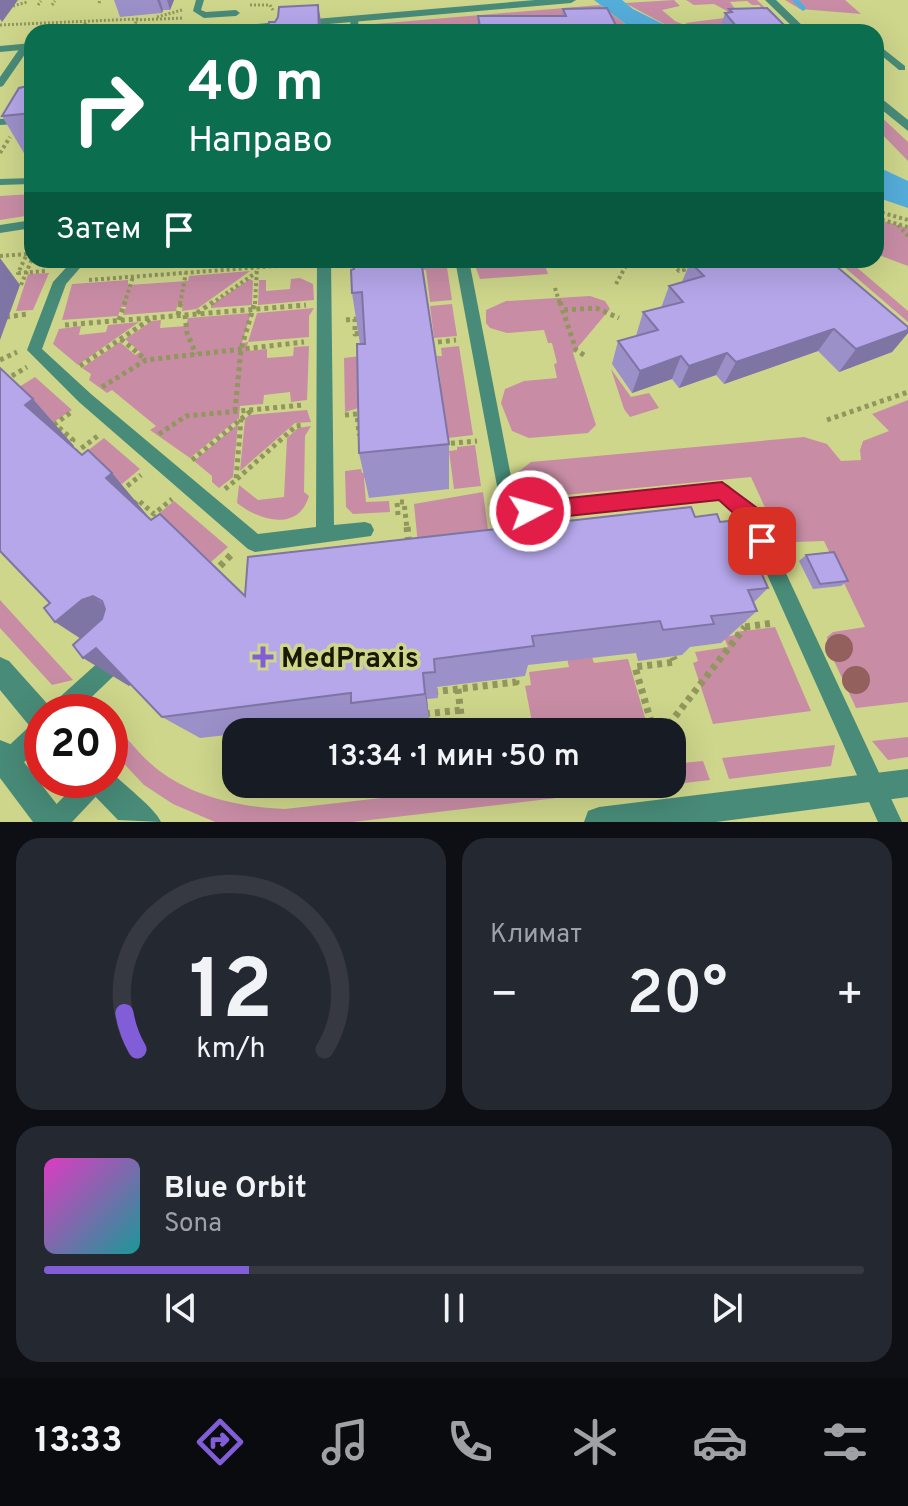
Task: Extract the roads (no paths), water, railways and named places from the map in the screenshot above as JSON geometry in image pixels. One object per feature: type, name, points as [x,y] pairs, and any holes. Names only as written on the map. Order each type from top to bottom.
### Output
[{"type":"street","points":[[310,24],[571,0]]},
{"type":"street","points":[[770,0],[796,24]]},
{"type":"street","points":[[0,49],[24,46]]},
{"type":"street","points":[[884,105],[908,127]]},
{"type":"street","points":[[0,670],[24,698]]},
{"type":"street","points":[[4,759],[53,822]]},
{"type":"street","points":[[599,822],[908,783]]},
{"type":"street","points":[[116,798],[146,822]]},
{"type":"lane","points":[[200,0],[197,11],[204,15],[236,13]]},
{"type":"lane","points":[[235,24],[239,0]]},
{"type":"lane","points":[[354,19],[354,24]]},
{"type":"lane","points":[[0,84],[24,51]]},
{"type":"lane","points":[[884,53],[902,68]]},
{"type":"lane","points":[[0,122],[24,120]]},
{"type":"lane","points":[[0,182],[24,181]]},
{"type":"lane","points":[[73,268],[60,282],[38,320],[34,350],[85,398],[255,543],[365,530]]},
{"type":"lane","points":[[324,268],[325,535]]},
{"type":"lane","points":[[463,268],[506,497],[530,511],[722,490],[750,515],[890,822]]},
{"type":"lane","points":[[79,694],[134,643]]},
{"type":"lane","points":[[4,759],[24,744]]},
{"type":"lane","points":[[53,822],[78,798]]},
{"type":"water","points":[[594,0],[622,0],[663,24],[626,24]]},
{"type":"water","points":[[884,170],[908,181],[908,208],[884,200]]},
{"type":"waterway","points":[[795,0],[803,8]]},
{"type":"place","name":"MedPraxis","points":[[263,657]]}]
